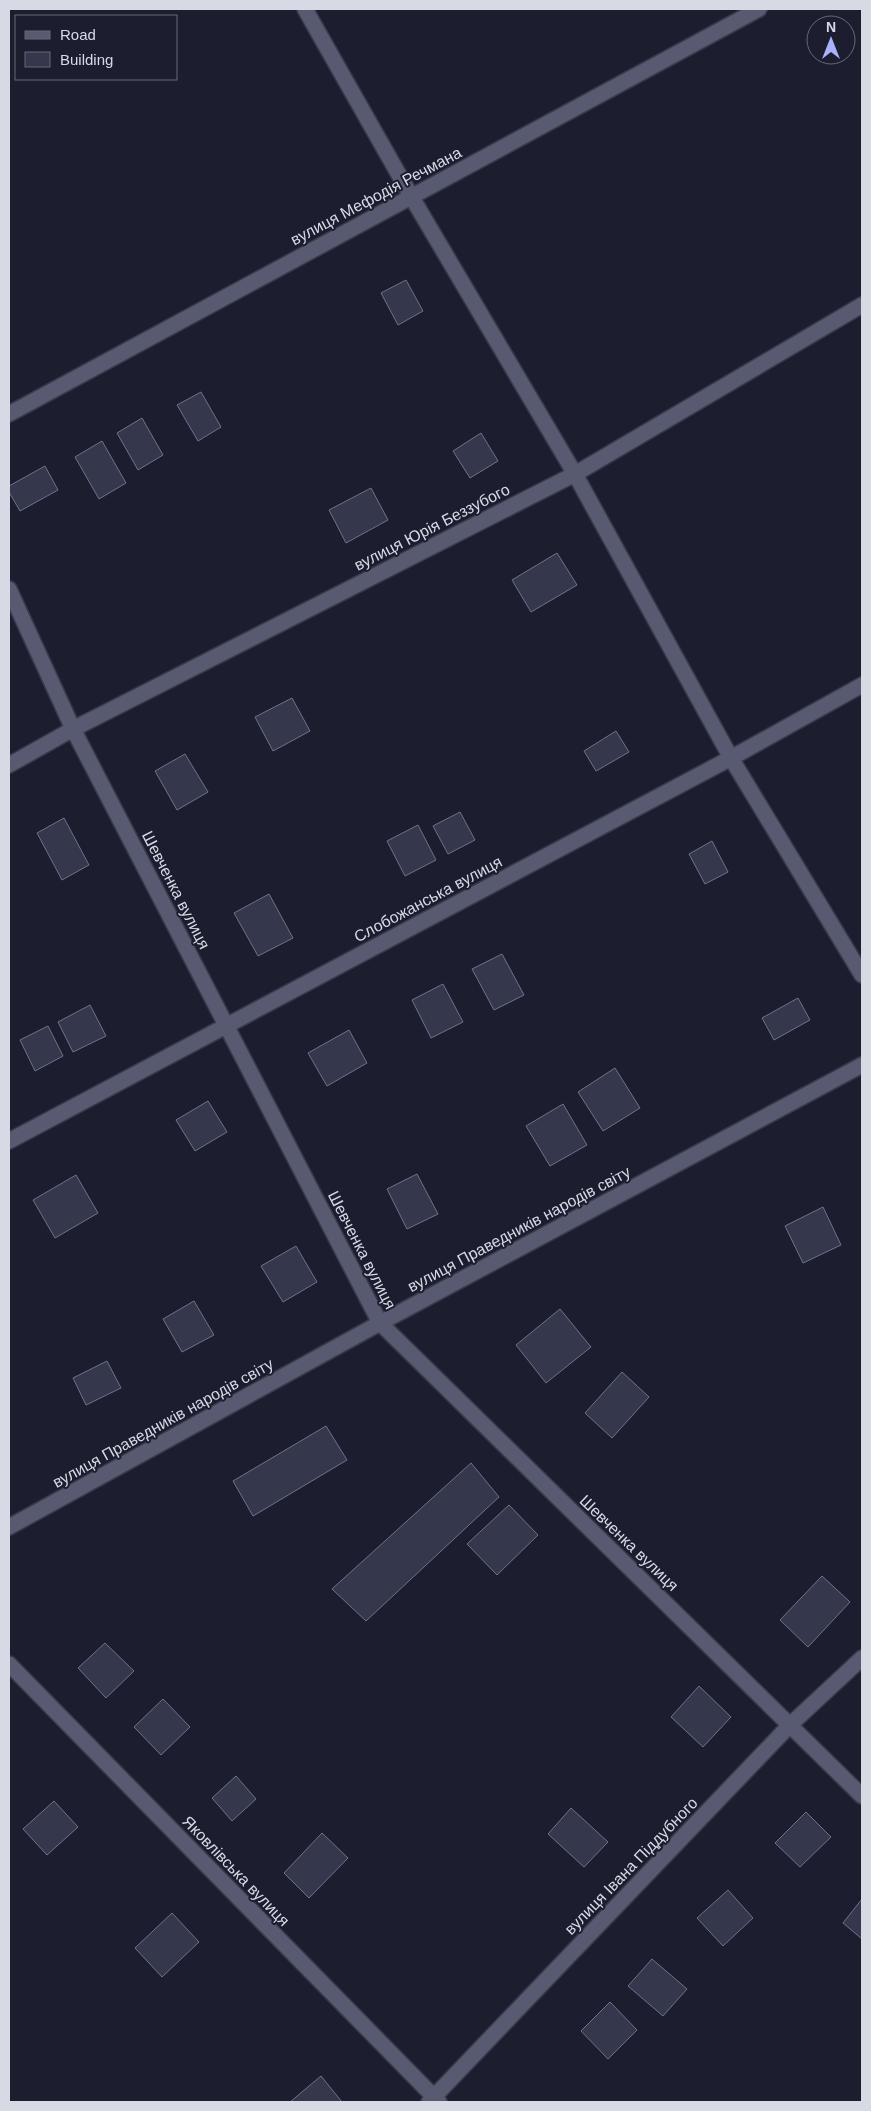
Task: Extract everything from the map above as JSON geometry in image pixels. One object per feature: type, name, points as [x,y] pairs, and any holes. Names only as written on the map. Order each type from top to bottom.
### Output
[{"type":"street","points":[[305,9],[411,196],[575,474],[731,758],[862,975]]},
{"type":"street","name":"вулиця Мефодія Речмана","points":[[9,414],[759,9]]},
{"type":"street","name":"вулиця Юрія Беззубого","points":[[9,765],[73,729],[575,474],[862,305]]},
{"type":"street","name":"Шевченка вулиця","points":[[9,589],[73,729],[380,1323],[862,1796]]},
{"type":"street","name":"Слобожанська вулиця","points":[[9,1141],[227,1027],[862,686]]},
{"type":"street","name":"вулиця Праведників народів світу","points":[[9,1527],[380,1323],[862,1065]]},
{"type":"street","name":"вулиця Івана Піддубного","points":[[434,2101],[790,1725],[862,1658]]},
{"type":"street","name":"Яковлівська вулиця","points":[[9,1664],[434,2101]]},
{"type":"building","points":[[406,280],[423,311],[398,325],[381,293]]},
{"type":"building","points":[[201,392],[221,427],[198,441],[177,405]]},
{"type":"building","points":[[142,418],[163,455],[138,470],[117,433]]},
{"type":"building","points":[[481,433],[498,461],[470,478],[453,451]]},
{"type":"building","points":[[102,441],[126,483],[99,499],[75,457]]},
{"type":"building","points":[[45,466],[58,490],[20,511],[9,492],[9,486]]},
{"type":"building","points":[[371,488],[388,520],[346,543],[329,510]]},
{"type":"building","points":[[557,553],[577,585],[531,612],[512,580]]},
{"type":"building","points":[[292,698],[310,731],[273,751],[255,717]]},
{"type":"building","points":[[616,731],[629,752],[596,771],[584,751]]},
{"type":"building","points":[[185,754],[208,792],[177,810],[155,771]]},
{"type":"building","points":[[460,812],[475,840],[448,854],[433,826]]},
{"type":"building","points":[[64,818],[89,865],[62,880],[37,833]]},
{"type":"building","points":[[418,825],[436,860],[405,876],[387,841]]},
{"type":"building","points":[[712,841],[728,872],[705,884],[689,854]]},
{"type":"building","points":[[269,894],[293,938],[258,956],[234,913]]},
{"type":"building","points":[[502,954],[524,995],[494,1010],[472,969]]},
{"type":"building","points":[[443,984],[463,1022],[431,1038],[412,1000]]},
{"type":"building","points":[[798,998],[810,1020],[774,1040],[762,1018]]},
{"type":"building","points":[[90,1005],[106,1036],[73,1052],[58,1022]]},
{"type":"building","points":[[48,1026],[63,1056],[35,1071],[20,1040]]},
{"type":"building","points":[[349,1030],[367,1063],[327,1086],[308,1053]]},
{"type":"building","points":[[615,1068],[640,1108],[603,1131],[578,1092]]},
{"type":"building","points":[[208,1101],[227,1132],[195,1151],[176,1120]]},
{"type":"building","points":[[563,1104],[587,1145],[550,1166],[526,1126]]},
{"type":"building","points":[[417,1174],[438,1214],[407,1229],[387,1189]]},
{"type":"building","points":[[76,1175],[98,1213],[55,1238],[33,1200]]},
{"type":"building","points":[[823,1207],[841,1245],[803,1263],[785,1226]]},
{"type":"building","points":[[296,1246],[317,1282],[283,1302],[261,1266]]},
{"type":"building","points":[[194,1301],[214,1335],[182,1352],[163,1319]]},
{"type":"building","points":[[560,1309],[591,1347],[546,1383],[516,1345]]},
{"type":"building","points":[[107,1361],[121,1388],[86,1405],[73,1378]]},
{"type":"building","points":[[622,1372],[649,1397],[612,1438],[585,1413]]},
{"type":"building","points":[[326,1426],[347,1460],[253,1516],[233,1481]]},
{"type":"building","points":[[471,1463],[499,1497],[366,1621],[332,1589]]},
{"type":"building","points":[[509,1505],[538,1535],[497,1575],[467,1544]]},
{"type":"building","points":[[822,1576],[850,1602],[808,1647],[780,1620]]},
{"type":"building","points":[[105,1643],[134,1671],[106,1698],[78,1668]]},
{"type":"building","points":[[699,1686],[731,1717],[703,1747],[671,1717]]},
{"type":"building","points":[[163,1699],[190,1727],[161,1755],[134,1727]]},
{"type":"building","points":[[236,1776],[256,1799],[232,1821],[212,1798]]},
{"type":"building","points":[[54,1801],[78,1827],[47,1855],[23,1829]]},
{"type":"building","points":[[571,1808],[608,1842],[584,1867],[548,1834]]},
{"type":"building","points":[[806,1812],[831,1837],[800,1867],[775,1843]]},
{"type":"building","points":[[322,1833],[348,1858],[309,1898],[284,1873]]},
{"type":"building","points":[[728,1890],[753,1918],[723,1946],[697,1918]]},
{"type":"building","points":[[862,1899],[862,1939],[843,1923]]},
{"type":"building","points":[[172,1913],[199,1942],[162,1977],[135,1948]]},
{"type":"building","points":[[652,1959],[687,1989],[663,2016],[628,1986]]},
{"type":"building","points":[[610,2002],[637,2030],[608,2059],[581,2031]]},
{"type":"building","points":[[321,2076],[342,2102],[290,2102]]}]
